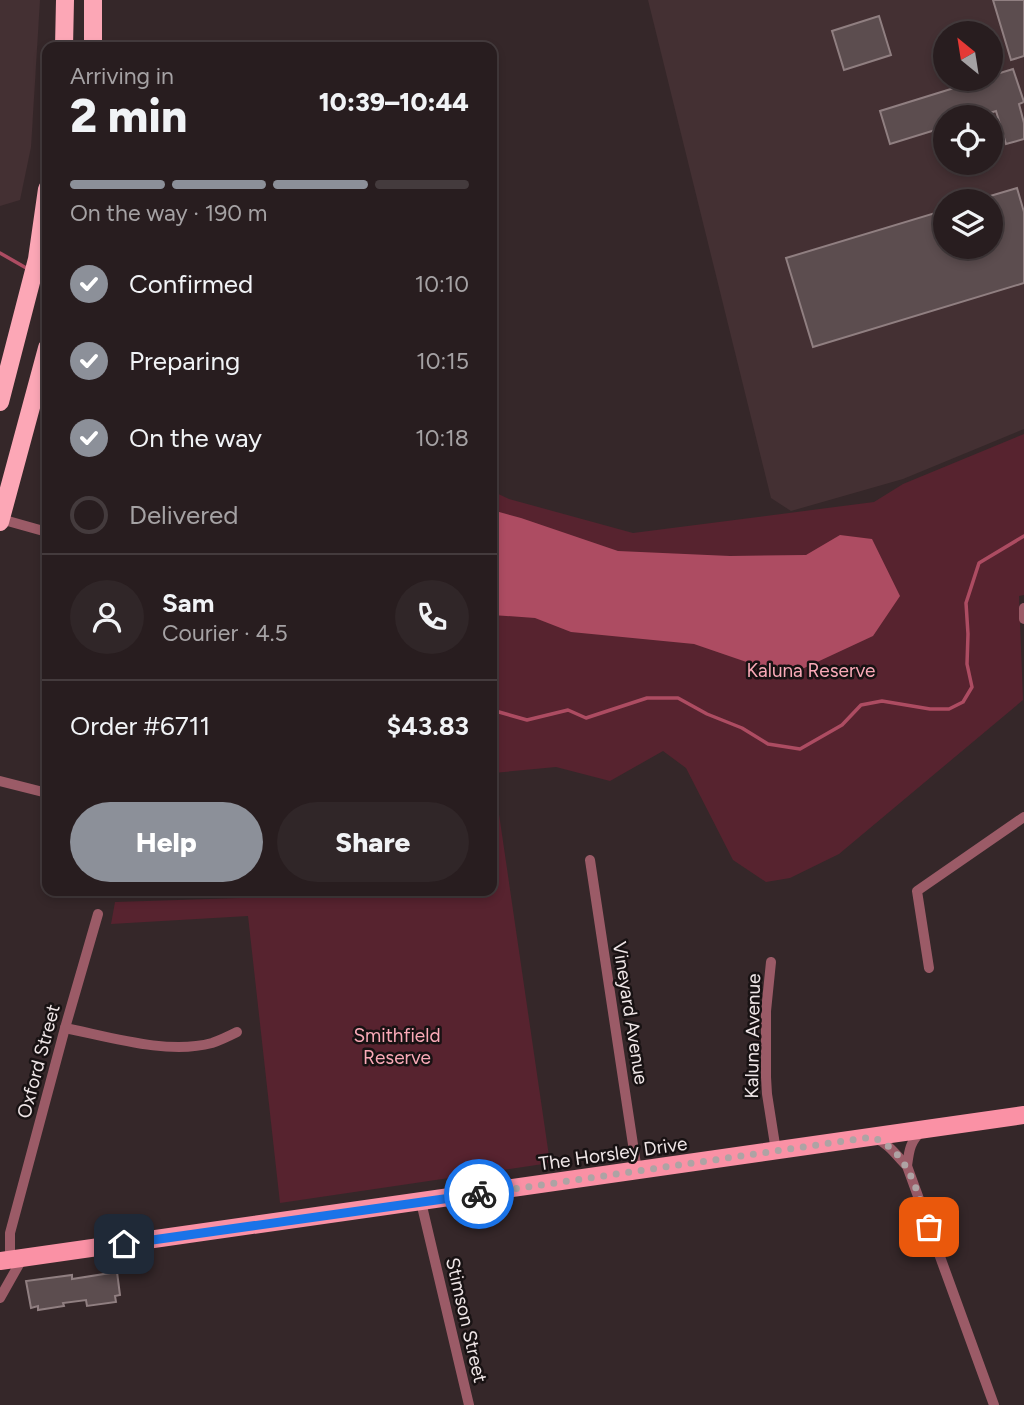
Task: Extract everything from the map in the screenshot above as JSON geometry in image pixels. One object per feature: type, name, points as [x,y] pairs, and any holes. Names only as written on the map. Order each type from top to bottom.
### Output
[{"type":"highway","points":[[64,42],[65,0]]},
{"type":"highway","points":[[93,0],[93,42]]},
{"type":"highway","points":[[0,402],[42,235]]},
{"type":"highway","points":[[1,521],[42,367]]},
{"type":"main road","name":"The Horsley Drive","points":[[11,1260],[1024,1115]]},
{"type":"street","points":[[1,521],[42,531]]},
{"type":"street","points":[[1024,608],[1024,619]]},
{"type":"street","points":[[0,781],[42,792]]},
{"type":"street","points":[[929,968],[917,891],[1024,817]]},
{"type":"street","name":"Vineyard Avenue","points":[[590,860],[637,1171]]},
{"type":"street","name":"Oxford Street","points":[[0,1298],[11,1260],[10,1233],[98,914]]},
{"type":"street","name":"Kaluna Avenue","points":[[771,962],[766,1011],[766,1077],[776,1151]]},
{"type":"street","points":[[65,1028],[154,1045],[183,1047],[212,1043],[237,1032]]},
{"type":"street","points":[[907,1166],[911,1144],[924,1129]]},
{"type":"street","points":[[872,1137],[884,1142],[907,1166],[994,1405]]},
{"type":"street","name":"Stimson Street","points":[[421,1202],[470,1405]]},
{"type":"shaded area","points":[[0,0],[40,0],[31,147],[20,200],[0,206]]},
{"type":"shaded area","points":[[648,0],[1024,0],[1024,429],[903,479],[791,511],[771,498]]},
{"type":"shaded area","points":[[497,511],[618,551],[730,556],[806,555],[840,535],[872,539],[900,596],[873,636],[787,676],[694,644],[571,632],[535,618],[497,615]]},
{"type":"green space","name":"Kaluna Reserve","points":[[1024,434],[1024,595],[1019,596],[1023,700],[839,854],[790,878],[766,882],[733,860],[686,768],[663,751],[610,781],[556,767],[497,773],[497,493],[633,533],[874,502],[903,484]]},
{"type":"green space","name":"Smithfield Reserve","points":[[497,800],[550,1163],[280,1203],[248,916],[111,924],[115,902],[497,896]]},
{"type":"building","points":[[993,0],[1024,0],[1024,56],[1011,60],[1003,33],[1003,21],[999,21]]},
{"type":"building","points":[[879,16],[891,55],[844,70],[832,31]]},
{"type":"building","points":[[1013,69],[1024,102],[1019,104],[1024,123],[1024,139],[1006,144],[1003,134],[1003,105],[933,105],[933,131],[890,144],[880,111],[944,91],[1003,91],[1003,72]]},
{"type":"building","points":[[1017,188],[1024,212],[1024,283],[813,347],[786,258],[933,214],[933,259],[1003,259],[1003,192]]},
{"type":"building","points":[[117,1272],[120,1295],[115,1296],[116,1302],[87,1306],[86,1300],[38,1310],[38,1306],[31,1308],[26,1281],[72,1275],[72,1279]]},
{"type":"waterway","points":[[0,253],[28,269]]},
{"type":"waterway","points":[[38,275],[42,278]]},
{"type":"waterway","points":[[497,711],[527,720],[568,710],[586,718],[647,698],[678,698],[707,714],[742,728],[768,744],[800,749],[842,725],[861,705],[882,701],[930,709],[949,709],[963,702],[972,687],[967,664],[966,603],[979,563],[1024,536]]},
{"type":"way so far","points":[[479,1194],[872,1137],[890,1146],[907,1166],[929,1227]]},
{"type":"route","points":[[124,1244],[479,1194]]}]
